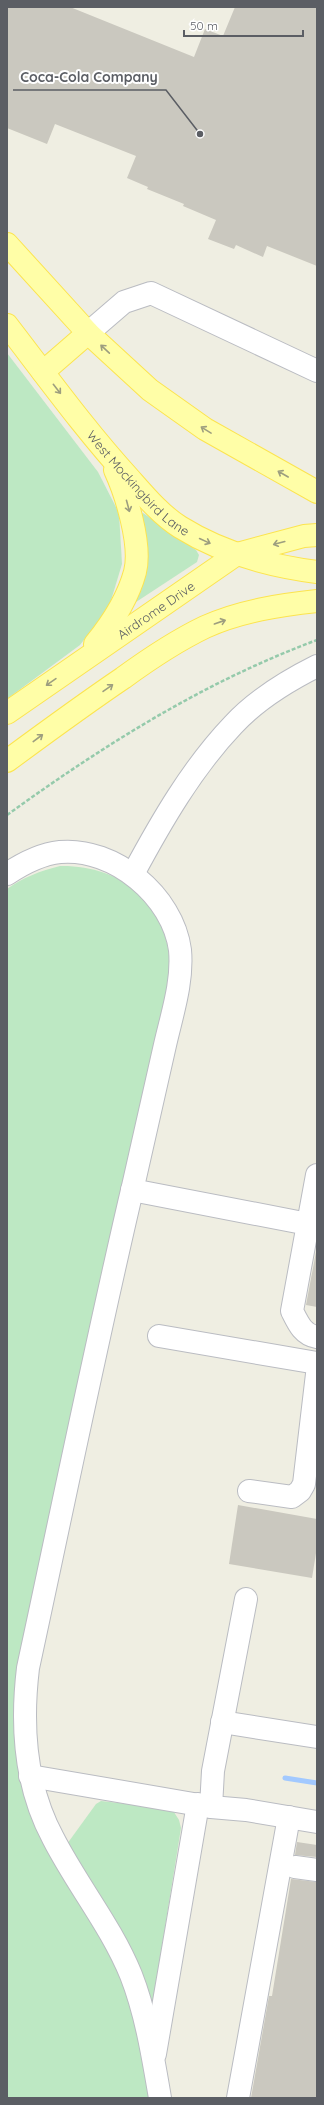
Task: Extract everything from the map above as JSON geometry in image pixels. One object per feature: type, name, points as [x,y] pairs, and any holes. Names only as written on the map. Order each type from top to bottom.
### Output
[{"type":"main road","points":[[7,244],[88,333],[150,390],[205,429],[317,492]]},
{"type":"main road","name":"West Mockingbird Lane","points":[[7,326],[109,456],[152,503],[179,526],[204,540],[237,554],[294,569],[317,572]]},
{"type":"main road","points":[[43,372],[88,333]]},
{"type":"main road","points":[[83,659],[115,618],[135,571],[133,525],[123,487],[109,456]]},
{"type":"main road","name":"Airdrome Drive","points":[[7,713],[83,659],[237,554],[304,536],[317,535]]},
{"type":"main road","points":[[7,761],[76,710],[168,646],[206,627],[245,614],[289,604],[317,600]]},
{"type":"lane","points":[[88,333],[124,302],[151,293],[317,371]]},
{"type":"lane","points":[[133,874],[178,796],[233,724],[264,697],[297,676],[317,666]]},
{"type":"lane","points":[[7,874],[39,858],[59,852],[83,852],[112,861],[133,874],[154,895],[172,924],[180,950],[179,987],[132,1190],[28,1668],[24,1702],[24,1729],[30,1776],[39,1807],[52,1838],[111,1932],[131,1975],[154,2063],[160,2098]]},
{"type":"lane","points":[[317,1175],[292,1311],[300,1327],[312,1336],[317,1337]]},
{"type":"lane","points":[[132,1190],[308,1224]]},
{"type":"lane","points":[[159,1336],[317,1363]]},
{"type":"lane","points":[[249,1491],[292,1497],[300,1491],[304,1484],[317,1374]]},
{"type":"lane","points":[[154,2063],[246,1599]]},
{"type":"lane","points":[[222,1722],[317,1737]]},
{"type":"lane","points":[[30,1776],[204,1806],[317,1822]]},
{"type":"lane","points":[[238,2098],[289,1818]]},
{"type":"lane","points":[[296,1866],[317,1870]]},
{"type":"path","points":[[7,815],[92,756],[143,723],[244,670],[317,640]]},
{"type":"green space","points":[[7,353],[98,472],[119,513],[122,564],[109,607],[80,645],[7,699]]},
{"type":"green space","points":[[143,513],[196,550],[199,555],[197,562],[133,604],[140,515]]},
{"type":"green space","points":[[60,866],[82,867],[102,872],[121,880],[137,892],[150,906],[160,923],[167,943],[170,971],[168,989],[18,1735],[106,1938],[135,2013],[141,2057],[151,2098],[7,2098],[7,889],[32,875]]},
{"type":"green space","points":[[101,1801],[172,1809],[179,1820],[181,1828],[153,2002],[148,2002],[67,1844],[96,1804]]},
{"type":"building","points":[[7,7],[70,7],[194,57],[205,29],[223,36],[235,7],[317,7],[317,266],[267,246],[263,257],[236,245],[234,249],[208,239],[216,220],[183,206],[184,204],[147,189],[148,187],[127,178],[136,156],[55,124],[47,144],[7,128]]},
{"type":"building","points":[[317,1252],[317,1307],[306,1305]]},
{"type":"building","points":[[238,1505],[317,1519],[317,1547],[312,1578],[229,1564]]},
{"type":"building","points":[[297,1842],[317,1845],[317,1857],[295,1855]]},
{"type":"building","points":[[291,1879],[317,1882],[317,2098],[251,2098],[269,1996],[272,1996]]},
{"type":"waterway","points":[[285,1778],[317,1783]]},
{"type":"place","name":"Coca-Cola Company","points":[[200,134]]}]
